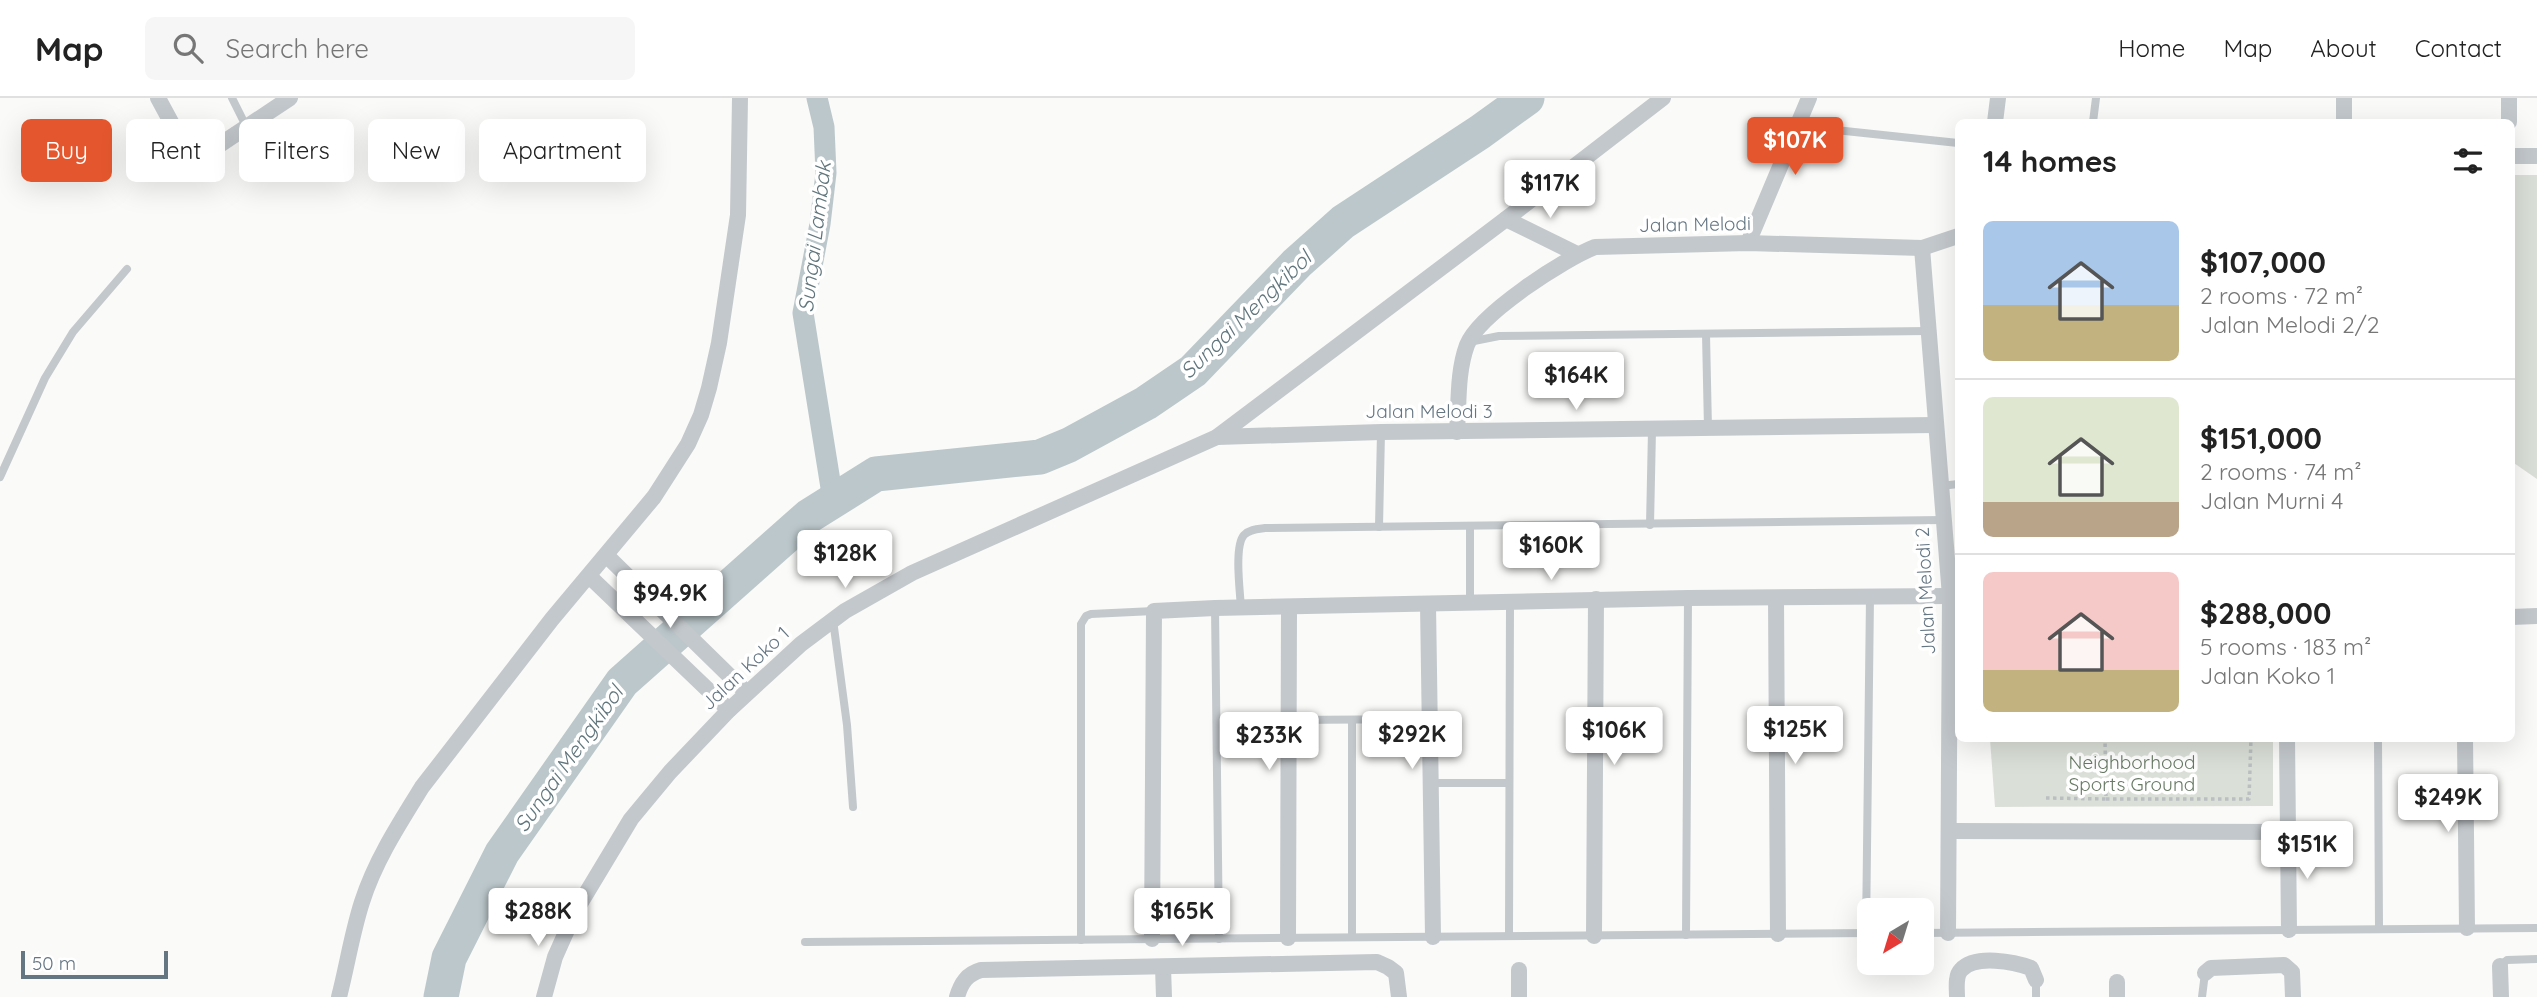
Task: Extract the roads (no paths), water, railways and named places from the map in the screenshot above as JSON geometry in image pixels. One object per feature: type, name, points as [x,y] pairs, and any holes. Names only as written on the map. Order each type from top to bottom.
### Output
[{"type":"street","points":[[159,98],[185,148],[196,156],[206,154],[239,131]]},
{"type":"street","points":[[257,119],[290,98]]},
{"type":"street","points":[[340,997],[362,902],[387,844],[422,787],[552,619],[654,497],[697,425],[719,343],[738,215],[740,98]]},
{"type":"street","points":[[1216,437],[1663,98]]},
{"type":"street","points":[[1748,243],[1809,98]]},
{"type":"street","points":[[1995,119],[1998,98]]},
{"type":"street","points":[[2344,98],[2344,119]]},
{"type":"street","points":[[2509,98],[2509,119]]},
{"type":"street","points":[[2515,156],[2537,156]]},
{"type":"street","points":[[1506,219],[1577,254]]},
{"type":"street","points":[[1922,248],[1955,237]]},
{"type":"street","name":"Jalan Melodi","points":[[1468,342],[1489,317],[1577,254],[1595,247],[1748,243],[1922,248]]},
{"type":"street","name":"Jalan Melodi 2","points":[[1922,248],[1950,596],[1948,933]]},
{"type":"street","points":[[1457,432],[1463,359],[1468,342]]},
{"type":"street","name":"Jalan Melodi 3","points":[[1216,437],[1381,432],[1936,425]]},
{"type":"street","name":"Jalan Koko 1","points":[[544,997],[555,957],[575,912],[640,808],[670,772],[746,692],[833,620],[912,573],[1216,437]]},
{"type":"street","points":[[607,556],[746,692]]},
{"type":"street","points":[[589,576],[729,710]]},
{"type":"street","points":[[1152,939],[1154,611],[1688,598],[1950,596]]},
{"type":"street","points":[[1776,598],[1778,934]]},
{"type":"street","points":[[1594,936],[1596,600]]},
{"type":"street","points":[[1427,604],[1433,937]]},
{"type":"street","points":[[1288,938],[1289,607]]},
{"type":"street","points":[[2515,617],[2537,617]]},
{"type":"street","points":[[2287,742],[2289,930]]},
{"type":"street","points":[[2465,742],[2468,928]]},
{"type":"street","points":[[1949,831],[2288,832]]},
{"type":"street","points":[[1957,997],[1957,978],[1961,970],[1973,963],[1994,961],[2022,965],[2031,968],[2036,980]]},
{"type":"street","points":[[957,997],[963,982],[971,973],[981,970],[1377,962],[1396,973],[1399,997]]},
{"type":"street","points":[[2205,973],[2211,968],[2284,965],[2292,972],[2293,997]]},
{"type":"street","points":[[2500,966],[2501,997]]},
{"type":"street","points":[[1163,967],[1164,997]]},
{"type":"street","points":[[1519,970],[1519,997]]},
{"type":"lane","points":[[232,98],[242,119]]},
{"type":"lane","points":[[2093,119],[2096,98]]},
{"type":"lane","points":[[1796,126],[1955,144]]},
{"type":"lane","points":[[0,477],[45,378],[73,332],[127,270]]},
{"type":"lane","points":[[1468,342],[1499,336],[1927,331]]},
{"type":"lane","points":[[1706,334],[1708,429]]},
{"type":"lane","points":[[1650,525],[1652,430]]},
{"type":"lane","points":[[1379,527],[1381,432]]},
{"type":"lane","points":[[1941,486],[1955,484]]},
{"type":"lane","points":[[1241,608],[1239,544],[1245,534],[1253,529],[1944,520]]},
{"type":"lane","points":[[1469,526],[1470,603]]},
{"type":"lane","points":[[1867,898],[1871,597]]},
{"type":"lane","points":[[1686,935],[1688,598]]},
{"type":"lane","points":[[1509,936],[1510,602]]},
{"type":"lane","points":[[1215,608],[1219,939]]},
{"type":"lane","points":[[1081,940],[1080,624],[1091,614],[1154,611]]},
{"type":"lane","points":[[833,620],[847,725],[853,807]]},
{"type":"lane","points":[[1287,720],[1430,719]]},
{"type":"lane","points":[[1352,720],[1352,937]]},
{"type":"lane","points":[[2378,742],[2379,929]]},
{"type":"lane","points":[[1431,783],[1510,783]]},
{"type":"lane","points":[[1934,933],[2537,928]]},
{"type":"lane","points":[[805,942],[1857,933]]},
{"type":"lane","points":[[2500,966],[2507,960],[2537,959]]},
{"type":"lane","points":[[2202,997],[2205,973]]},
{"type":"lane","points":[[2036,980],[2036,997]]},
{"type":"waterway","name":"Sungai Lambak","points":[[817,98],[824,127],[826,173],[820,224],[803,313],[833,500]]},
{"type":"waterway","name":"Sungai Mengkibol","points":[[441,997],[449,958],[502,853],[622,682],[809,516],[876,474],[1040,457],[1069,445],[1146,403],[1193,371],[1297,263],[1343,222],[1527,98]]},
{"type":"park label","name":"Neighborhood Sports Ground","points":[[2132,773]]}]
